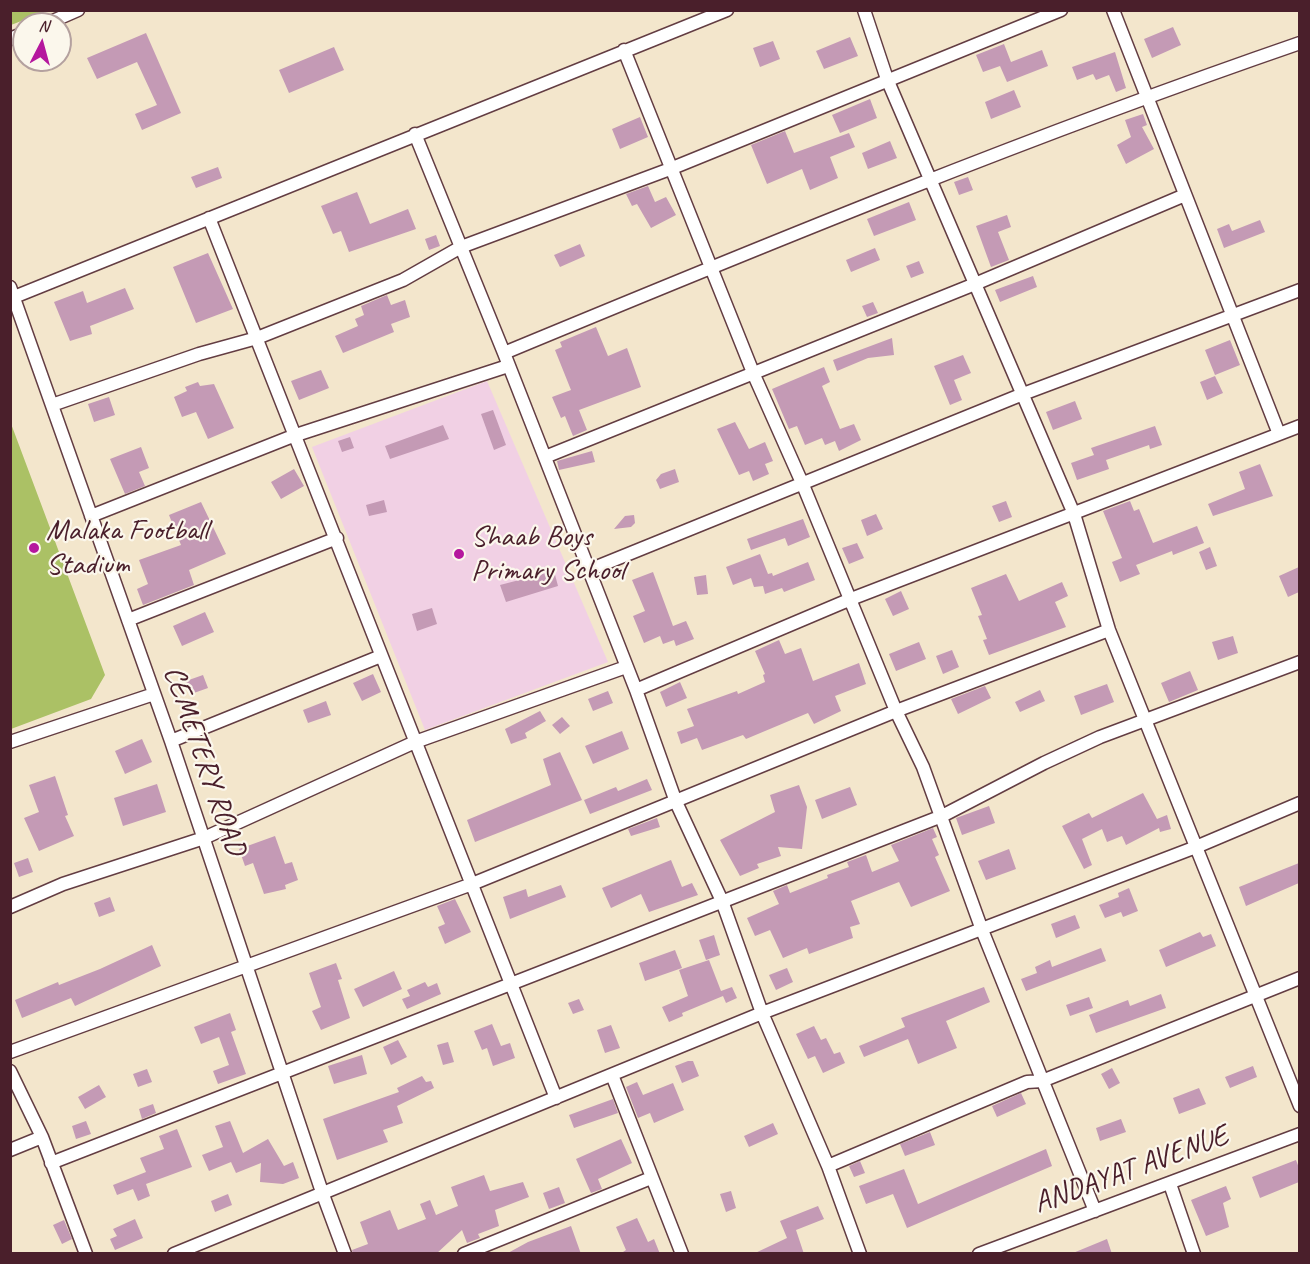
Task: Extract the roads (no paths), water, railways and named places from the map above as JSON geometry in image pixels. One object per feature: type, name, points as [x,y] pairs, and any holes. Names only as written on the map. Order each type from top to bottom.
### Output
[{"type":"street","points":[[12,292],[209,218],[727,10]]},
{"type":"street","points":[[864,10],[888,79],[1074,514],[1109,630],[1299,1106]]},
{"type":"street","points":[[52,405],[200,354],[256,338],[403,280],[461,247],[670,169],[1061,10]]},
{"type":"street","points":[[1113,10],[1279,434]]},
{"type":"street","points":[[504,353],[710,267],[1146,96],[1299,43]]},
{"type":"street","points":[[624,50],[754,375],[803,485],[896,711],[923,767],[982,930],[1095,1211]]},
{"type":"street","points":[[415,134],[545,457],[636,690],[676,802],[722,902],[762,1013],[828,1166],[860,1254]]},
{"type":"street","points":[[545,457],[754,375],[1185,195]]},
{"type":"street","points":[[209,218],[293,436],[337,538],[381,656],[556,1098]]},
{"type":"street","points":[[589,570],[1023,394],[1233,317],[1299,290]]},
{"type":"street","name":"CEMETERY ROAD","points":[[12,292],[171,741],[321,1192],[345,1254]]},
{"type":"street","points":[[91,516],[293,436],[508,366]]},
{"type":"street","points":[[636,690],[851,600],[1299,426]]},
{"type":"street","points":[[128,620],[337,538]]},
{"type":"street","points":[[10,1052],[472,884],[896,711],[1109,630]]},
{"type":"street","points":[[171,741],[381,656]]},
{"type":"street","points":[[51,1163],[282,1071],[511,986],[942,816],[1044,763],[1144,718],[1299,662]]},
{"type":"street","points":[[10,908],[63,884],[204,838],[416,742],[626,667]]},
{"type":"street","points":[[10,742],[154,694]]},
{"type":"street","points":[[174,1254],[762,1013],[1196,847],[1299,803]]},
{"type":"street","points":[[828,1166],[1027,1082],[1042,1081],[1299,978]]},
{"type":"street","points":[[10,1071],[42,1137],[86,1254]]},
{"type":"street","points":[[612,1075],[682,1254]]},
{"type":"street","name":"ANDAYAT AVENUE","points":[[979,1254],[1299,1134]]},
{"type":"street","points":[[10,1150],[42,1137]]},
{"type":"street","points":[[464,1254],[651,1178]]},
{"type":"street","points":[[1170,1184],[1194,1254]]},
{"type":"place","name":"Malaka Football Stadium","points":[[34,548]]},
{"type":"place","name":"Shaab Boys Primary School","points":[[459,554]]}]
